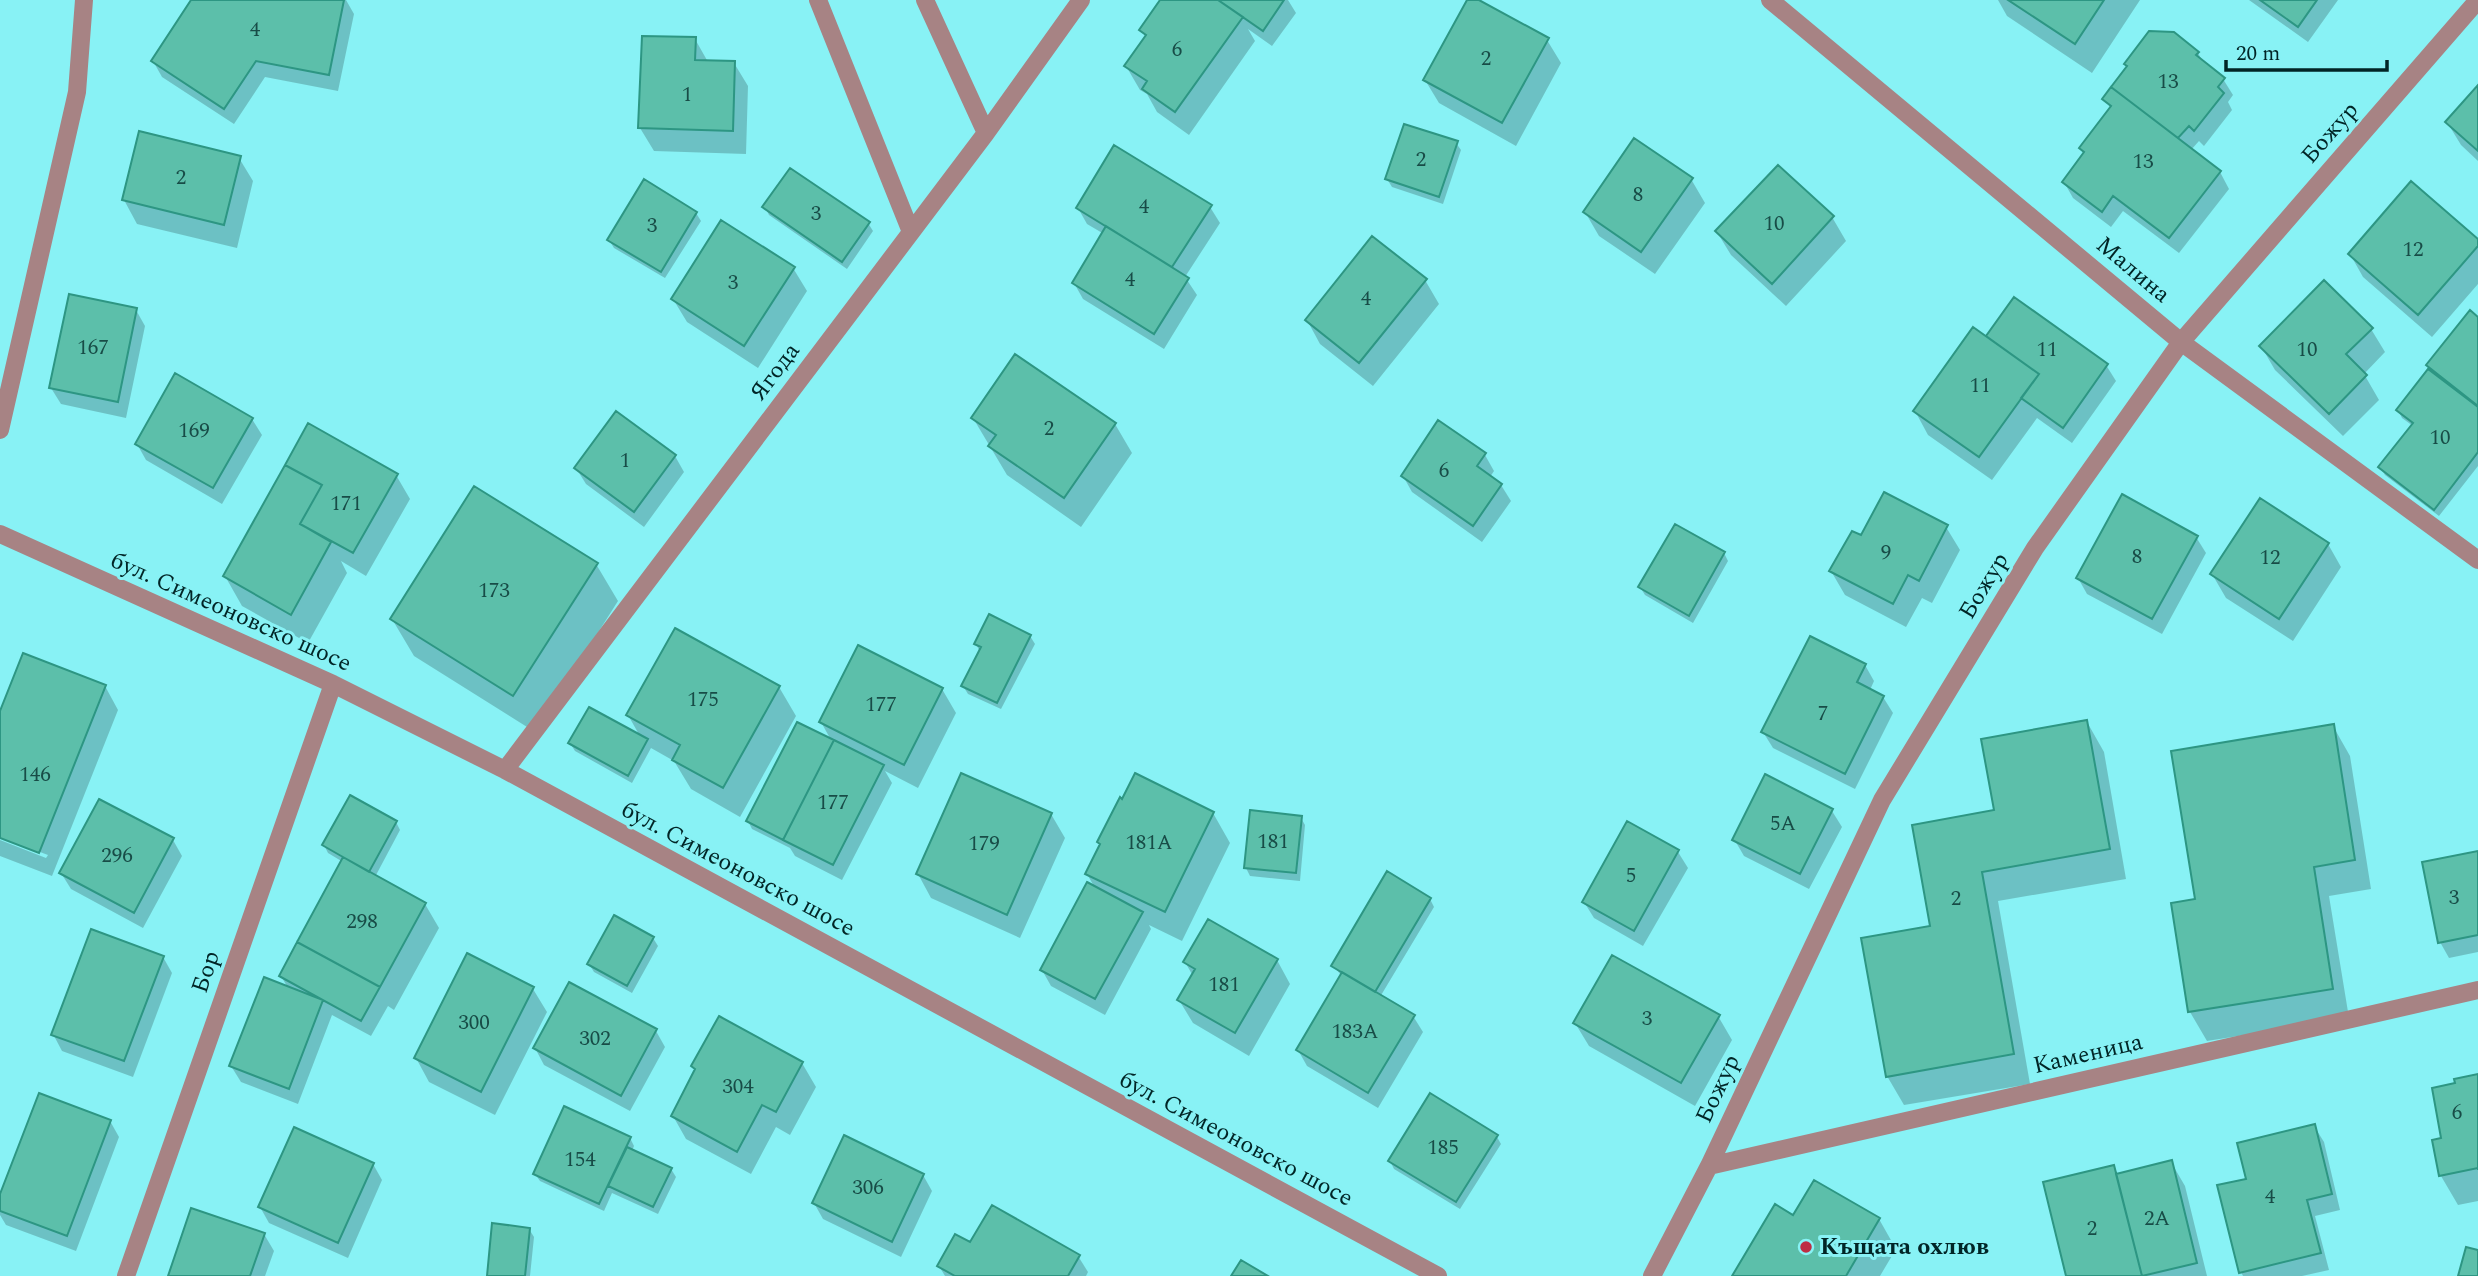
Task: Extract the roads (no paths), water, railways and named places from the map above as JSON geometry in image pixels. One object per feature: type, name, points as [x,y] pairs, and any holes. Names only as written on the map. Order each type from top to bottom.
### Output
[{"type":"street","points":[[0,430],[77,92],[84,0]]},
{"type":"street","points":[[818,0],[911,232]]},
{"type":"street","points":[[925,0],[986,133]]},
{"type":"street","name":"Ягода","points":[[505,770],[986,133],[1081,0]]},
{"type":"street","name":"Малина","points":[[1770,0],[2180,342],[2478,560]]},
{"type":"street","name":"Божур","points":[[1652,1276],[1709,1166],[1882,800],[2035,548],[2180,342],[2478,0]]},
{"type":"street","name":"бул. Симеоновско шосе","points":[[0,534],[333,684],[505,770],[1437,1276]]},
{"type":"street","name":"Бор","points":[[126,1276],[333,684]]},
{"type":"street","name":"Каменица","points":[[1709,1166],[2478,990]]},
{"type":"place","name":"Къщата охлюв","points":[[1806,1247]]}]
